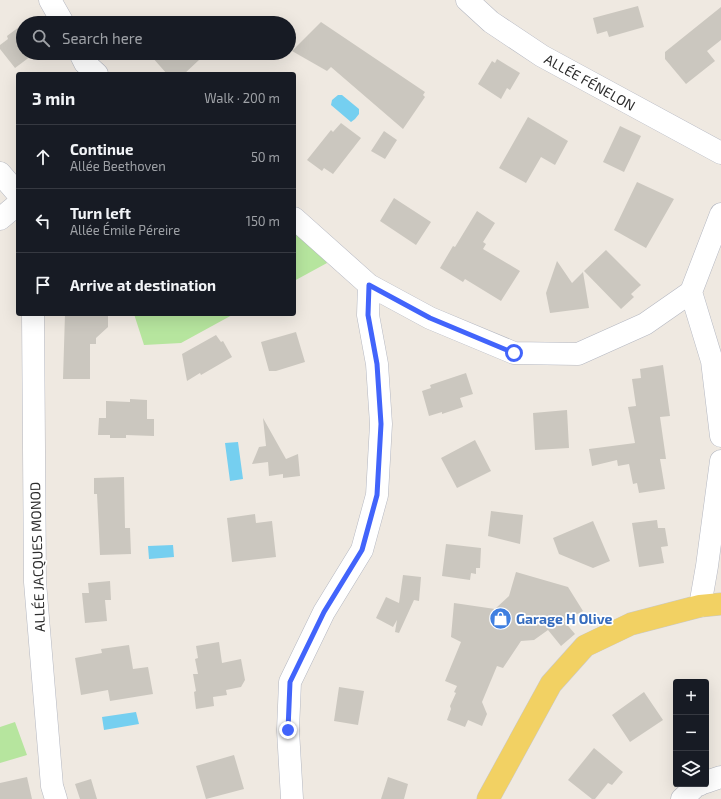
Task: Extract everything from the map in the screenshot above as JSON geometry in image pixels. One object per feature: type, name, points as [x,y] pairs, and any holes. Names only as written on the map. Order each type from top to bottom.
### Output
[{"type":"main road","points":[[488,799],[551,684],[585,646],[631,624],[710,605]]},
{"type":"street","points":[[50,0],[59,16]]},
{"type":"street","name":"ALLÉE FÉNELON","points":[[467,0],[491,22],[542,56],[721,153]]},
{"type":"street","points":[[84,60],[95,72]]},
{"type":"street","points":[[0,173],[16,192]]},
{"type":"street","points":[[0,219],[16,206]]},
{"type":"street","points":[[296,220],[369,285],[430,318],[514,353],[578,354],[645,324],[691,292],[721,214]]},
{"type":"street","points":[[292,799],[288,730],[290,682],[324,612],[362,550],[377,495],[381,424],[377,364],[368,315],[369,285]]},
{"type":"street","points":[[691,292],[712,361],[721,436]]},
{"type":"street","name":"ALLÉE JACQUES MONOD","points":[[33,316],[35,582],[52,786],[56,799]]},
{"type":"street","points":[[710,605],[707,566],[721,461]]},
{"type":"street","points":[[709,781],[721,777]]},
{"type":"street","points":[[682,799],[695,787]]},
{"type":"green space","points":[[296,231],[317,247],[327,263],[296,280]]},
{"type":"green space","points":[[135,316],[230,316],[181,343],[144,345]]},
{"type":"green space","points":[[15,722],[27,755],[0,763],[0,727]]},
{"type":"water","points":[[338,95],[342,95],[359,109],[359,114],[351,122],[331,105],[332,100]]},
{"type":"water","points":[[238,442],[243,479],[230,481],[225,443]]},
{"type":"water","points":[[173,545],[174,557],[149,559],[148,546]]},
{"type":"water","points":[[136,712],[139,724],[104,730],[102,717]]},
{"type":"building","points":[[638,6],[644,27],[609,37],[607,31],[597,34],[593,18]]},
{"type":"building","points":[[721,7],[721,40],[707,51],[715,61],[686,84],[665,59],[665,52]]},
{"type":"building","points":[[321,22],[425,92],[423,95],[425,97],[403,129],[331,67],[327,71],[296,53],[296,47]]},
{"type":"building","points":[[16,29],[16,60],[26,60],[15,68],[0,49],[0,45],[8,39],[7,36]]},
{"type":"building","points":[[497,59],[520,73],[510,90],[507,88],[501,99],[478,84],[492,61],[495,63]]},
{"type":"building","points":[[155,60],[199,60],[186,72],[165,72]]},
{"type":"building","points":[[528,117],[568,141],[555,165],[541,157],[526,183],[499,168]]},
{"type":"building","points":[[341,123],[361,138],[333,174],[324,168],[322,171],[307,160],[331,130],[333,132]]},
{"type":"building","points":[[620,126],[641,136],[624,172],[603,162]]},
{"type":"building","points":[[384,131],[397,140],[385,159],[371,151]]},
{"type":"building","points":[[637,182],[674,199],[646,248],[614,230]]},
{"type":"building","points":[[394,198],[431,222],[416,245],[380,221]]},
{"type":"building","points":[[477,211],[495,223],[483,242],[486,244],[483,249],[520,271],[501,301],[465,279],[463,282],[440,268]]},
{"type":"building","points":[[606,250],[641,285],[631,294],[634,297],[621,309],[584,271]]},
{"type":"building","points":[[557,261],[572,283],[583,272],[589,308],[550,313],[546,293]]},
{"type":"building","points":[[65,316],[108,316],[108,327],[96,338],[96,344],[90,344],[90,379],[63,379]]},
{"type":"building","points":[[296,332],[305,362],[276,371],[269,371],[261,342]]},
{"type":"building","points":[[216,335],[221,342],[223,341],[232,357],[201,375],[200,373],[187,381],[182,354]]},
{"type":"building","points":[[663,365],[670,416],[660,417],[666,459],[660,459],[665,489],[639,493],[637,483],[633,484],[629,464],[618,466],[617,460],[592,466],[589,449],[635,443],[628,407],[636,406],[632,379],[641,378],[640,369]]},
{"type":"building","points":[[466,373],[473,394],[460,398],[463,407],[442,414],[442,412],[429,416],[422,391],[431,388],[430,385]]},
{"type":"building","points":[[130,399],[147,400],[147,419],[154,419],[154,436],[126,435],[126,438],[110,438],[110,435],[98,435],[99,418],[106,418],[106,401],[130,402]]},
{"type":"building","points":[[567,410],[569,448],[535,450],[533,413]]},
{"type":"building","points":[[263,418],[286,459],[298,454],[300,476],[283,478],[283,474],[269,476],[268,462],[252,464],[259,447],[266,446]]},
{"type":"building","points":[[475,440],[491,471],[457,488],[441,458]]},
{"type":"building","points":[[124,477],[125,528],[130,528],[131,554],[100,555],[97,494],[94,494],[94,478]]},
{"type":"building","points":[[491,511],[523,515],[520,544],[488,536]]},
{"type":"building","points":[[255,514],[256,523],[272,521],[276,557],[232,562],[227,518]]},
{"type":"building","points":[[657,520],[658,528],[665,528],[668,546],[661,547],[664,563],[639,567],[632,523]]},
{"type":"building","points":[[593,521],[610,561],[593,568],[559,554],[553,538]]},
{"type":"building","points":[[446,544],[481,548],[480,568],[476,568],[476,574],[471,573],[470,580],[442,576]]},
{"type":"building","points":[[516,572],[568,587],[583,611],[564,621],[575,634],[561,646],[548,630],[534,640],[521,641],[503,668],[497,666],[482,702],[487,714],[482,726],[468,720],[465,727],[447,720],[457,686],[445,681],[461,642],[451,637],[454,603],[495,609],[509,596]]},
{"type":"building","points":[[403,575],[421,577],[419,601],[414,600],[399,633],[395,632],[397,620],[393,627],[376,618],[386,597],[399,603]]},
{"type":"building","points":[[110,581],[111,600],[105,600],[107,621],[85,623],[82,593],[89,593],[88,583]]},
{"type":"building","points":[[219,642],[222,663],[241,659],[245,680],[241,687],[226,690],[227,695],[213,697],[214,706],[196,709],[194,692],[196,691],[193,674],[198,674],[195,659],[198,658],[196,646]]},
{"type":"building","points":[[129,645],[133,669],[148,667],[153,694],[110,701],[108,690],[81,695],[75,658],[102,653],[101,649]]},
{"type":"building","points":[[339,687],[364,691],[358,725],[334,721]]},
{"type":"building","points":[[644,692],[663,720],[630,742],[612,715]]},
{"type":"building","points":[[594,748],[623,772],[612,785],[608,783],[595,799],[592,799],[568,780]]},
{"type":"building","points":[[234,755],[244,789],[206,799],[196,766]]},
{"type":"building","points":[[27,777],[32,799],[0,799],[0,783]]},
{"type":"building","points":[[388,777],[408,784],[404,799],[381,799]]},
{"type":"building","points":[[91,779],[97,799],[80,799],[75,784]]},
{"type":"place","name":"Garage H Olive","points":[[501,618]]},
{"type":"route","points":[[288,730],[290,682],[324,612],[362,550],[377,495],[381,424],[377,364],[368,315],[369,285],[430,318],[514,353]]}]
